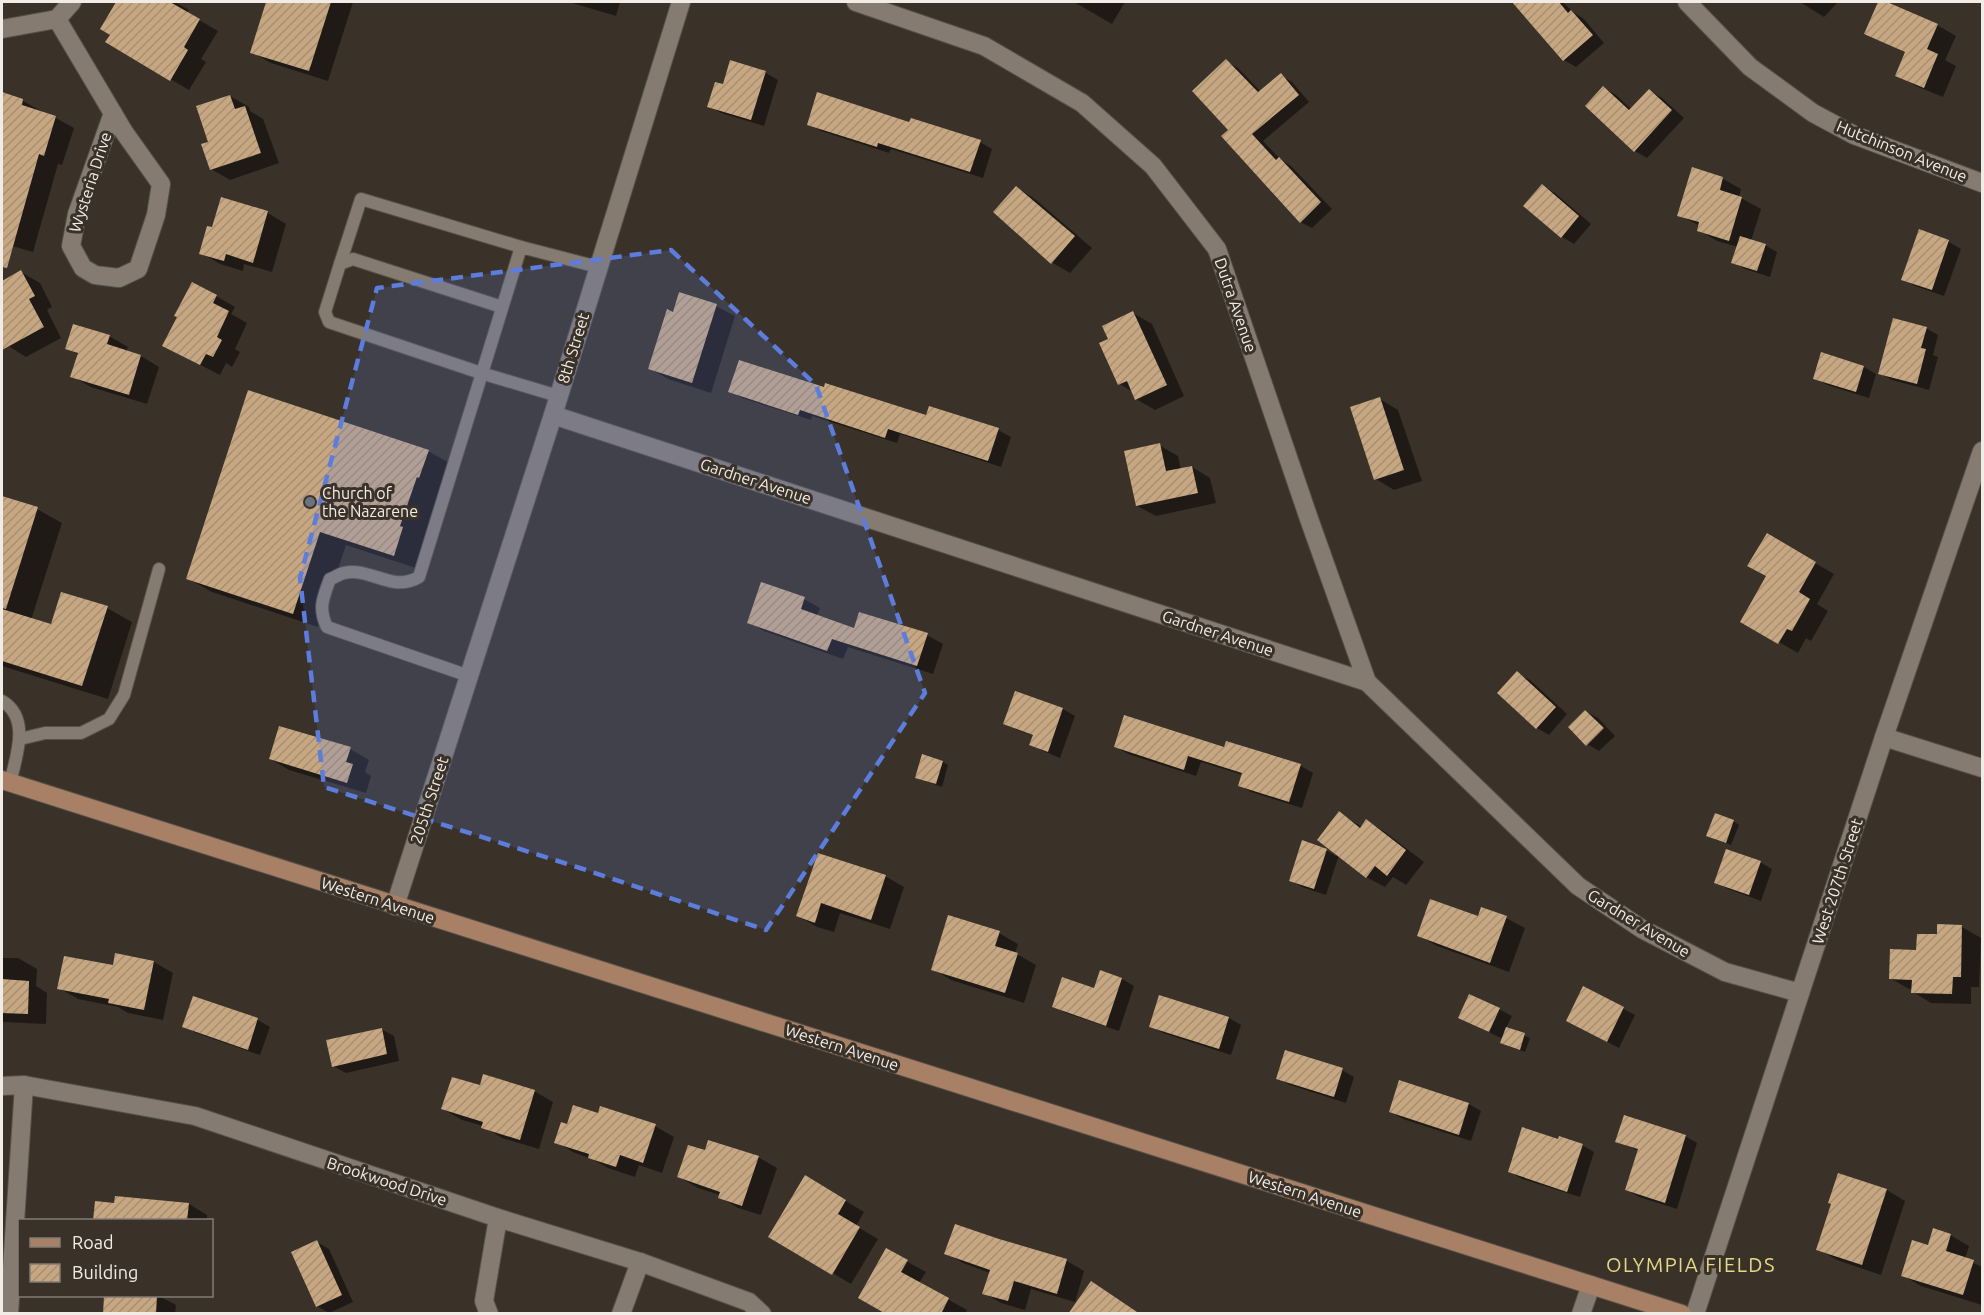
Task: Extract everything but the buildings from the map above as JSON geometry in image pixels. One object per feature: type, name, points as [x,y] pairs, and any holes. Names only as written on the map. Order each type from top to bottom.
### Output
[{"type":"main road","name":"Western Avenue","points":[[6,782],[1591,1285],[1652,1309],[1682,1314]]},
{"type":"street","points":[[2,29],[57,19],[72,2]]},
{"type":"street","name":"8th Street","points":[[463,694],[681,2]]},
{"type":"street","name":"Dutra Avenue","points":[[856,2],[984,46],[1082,103],[1153,166],[1217,249],[1367,682]]},
{"type":"street","name":"Hutchinson Avenue","points":[[1687,2],[1750,67],[1813,113],[1854,135],[1983,183]]},
{"type":"street","name":"Wysteria Drive","points":[[57,19],[113,113],[161,184],[156,215],[138,269],[119,279],[94,275],[83,268],[71,246],[77,214],[113,113]]},
{"type":"street","name":"Gardner Avenue","points":[[553,414],[1367,682],[1578,886],[1642,929],[1725,972],[1800,993]]},
{"type":"street","name":"West 207th Street","points":[[1695,1314],[1884,737],[1983,451]]},
{"type":"street","name":"205th Street","points":[[395,906],[463,694]]},
{"type":"street","points":[[1884,737],[1983,768]]},
{"type":"street","points":[[9,1314],[24,1084]]},
{"type":"street","name":"Brookwood Drive","points":[[2,1086],[24,1084],[195,1116],[498,1218],[640,1262],[749,1302],[762,1314]]},
{"type":"street","points":[[489,1314],[484,1301],[498,1218]]},
{"type":"street","points":[[621,1314],[640,1262]]},
{"type":"street","points":[[1581,1314],[1591,1285]]},
{"type":"lane","points":[[558,396],[329,322],[325,312],[361,199],[521,247],[598,267]]},
{"type":"lane","points":[[469,676],[327,627],[321,615],[322,600],[330,579],[344,573],[366,574],[393,583],[411,582],[419,577],[521,247]]},
{"type":"lane","points":[[340,264],[353,259],[502,307]]},
{"type":"lane","points":[[20,740],[45,733],[81,733],[109,719],[124,695],[159,569]]},
{"type":"lane","points":[[2,701],[17,718],[20,740],[6,782]]},
{"type":"highlighted area","points":[[671,250],[816,385],[925,693],[766,930],[324,787],[300,578],[377,288]]},
{"type":"place","name":"Church of the Nazarene","points":[[310,502]]},
{"type":"district","name":"OLYMPIA FIELDS","points":[[1691,1264]]}]
